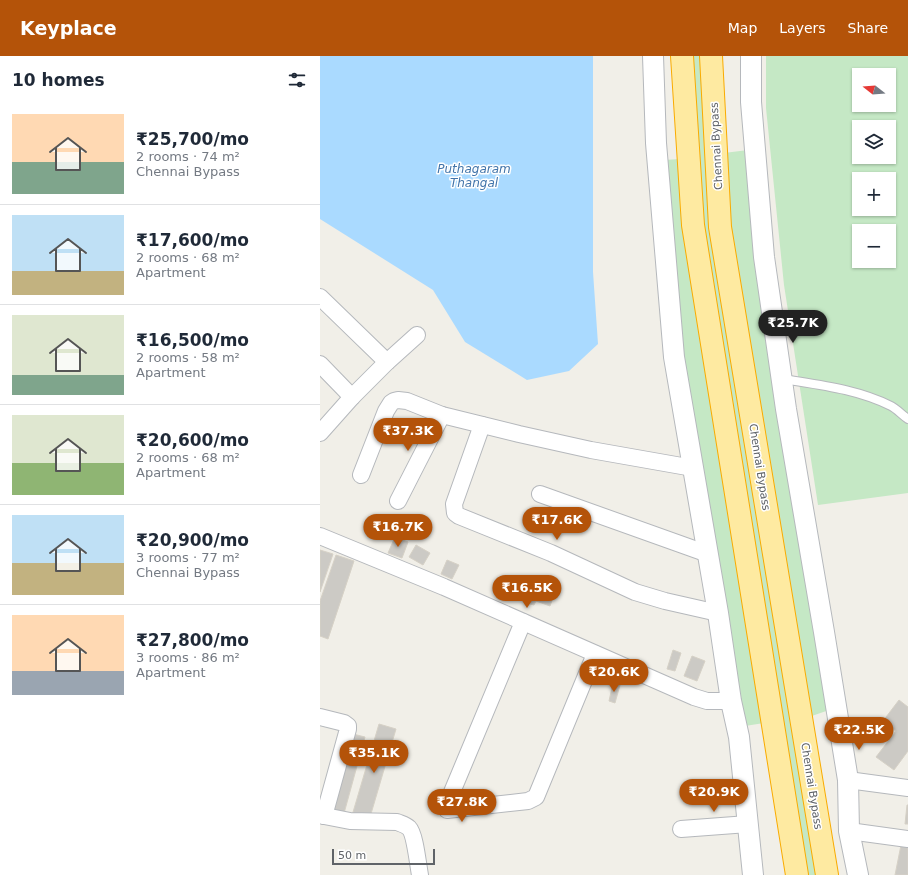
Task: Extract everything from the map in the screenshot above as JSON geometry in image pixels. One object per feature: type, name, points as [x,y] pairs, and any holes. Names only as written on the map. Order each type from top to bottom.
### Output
[{"type":"highway","points":[[682,56],[692,225],[797,875]]},
{"type":"highway","name":"Chennai Bypass","points":[[711,56],[720,227],[827,875]]},
{"type":"street","points":[[653,56],[656,143],[674,357],[718,613],[731,701],[739,737],[753,875]]},
{"type":"street","points":[[751,56],[751,102],[764,257],[782,379],[848,780],[849,831],[858,875]]},
{"type":"street","points":[[320,296],[387,362]]},
{"type":"street","points":[[320,433],[352,397],[417,335]]},
{"type":"street","points":[[320,364],[352,397]]},
{"type":"street","points":[[362,475],[386,411],[391,403],[398,400],[407,401],[442,415],[482,425],[591,450],[693,468]]},
{"type":"street","points":[[398,501],[442,415]]},
{"type":"street","points":[[482,425],[454,504],[455,513],[459,516],[550,553],[635,592],[665,601],[718,613]]},
{"type":"street","points":[[540,494],[708,554]]},
{"type":"street","points":[[320,536],[444,587],[694,697],[708,702],[731,701]]},
{"type":"street","points":[[523,622],[447,804],[447,810],[528,801],[536,796],[595,654]]},
{"type":"street","points":[[320,716],[344,723],[348,726],[322,815],[350,821],[397,822],[404,825],[410,829],[413,836],[420,875]]},
{"type":"street","points":[[848,780],[908,788]]},
{"type":"street","points":[[681,829],[748,824]]},
{"type":"street","points":[[849,831],[908,839]]},
{"type":"lane","points":[[782,379],[829,386],[865,396],[891,407],[908,419]]},
{"type":"green space","points":[[689,56],[705,56],[817,875],[804,875],[709,282]]},
{"type":"green space","points":[[766,56],[908,56],[908,493],[818,505],[784,285],[766,108]]},
{"type":"green space","points":[[748,150],[829,710],[809,717],[727,226],[724,153]]},
{"type":"green space","points":[[680,159],[764,723],[745,726],[682,357],[664,160]]},
{"type":"water","name":"Puthagaram Thangal","points":[[320,56],[593,56],[593,272],[598,344],[569,371],[527,380],[465,342],[433,290],[320,219]]},
{"type":"building","points":[[404,516],[423,523],[419,534],[400,526]]},
{"type":"building","points":[[395,537],[408,542],[402,558],[388,553]]},
{"type":"building","points":[[416,545],[430,553],[423,565],[409,557]]},
{"type":"building","points":[[320,550],[333,554],[320,592]]},
{"type":"building","points":[[336,555],[354,561],[328,639],[320,636],[320,601]]},
{"type":"building","points":[[447,560],[459,565],[452,579],[441,574]]},
{"type":"building","points":[[520,578],[535,584],[529,598],[515,593]]},
{"type":"building","points":[[537,585],[555,592],[550,606],[536,601],[534,605],[530,604]]},
{"type":"building","points":[[673,650],[681,653],[675,671],[667,669]]},
{"type":"building","points":[[692,656],[705,661],[697,681],[684,676]]},
{"type":"building","points":[[613,683],[620,685],[615,703],[609,701]]},
{"type":"building","points":[[899,700],[908,707],[908,751],[894,770],[876,757],[896,731],[883,721]]},
{"type":"building","points":[[379,724],[396,729],[368,824],[351,819]]},
{"type":"building","points":[[345,732],[365,737],[343,817],[323,811]]},
{"type":"building","points":[[907,805],[908,824],[905,824]]},
{"type":"building","points":[[901,845],[908,847],[908,875],[895,875]]}]
